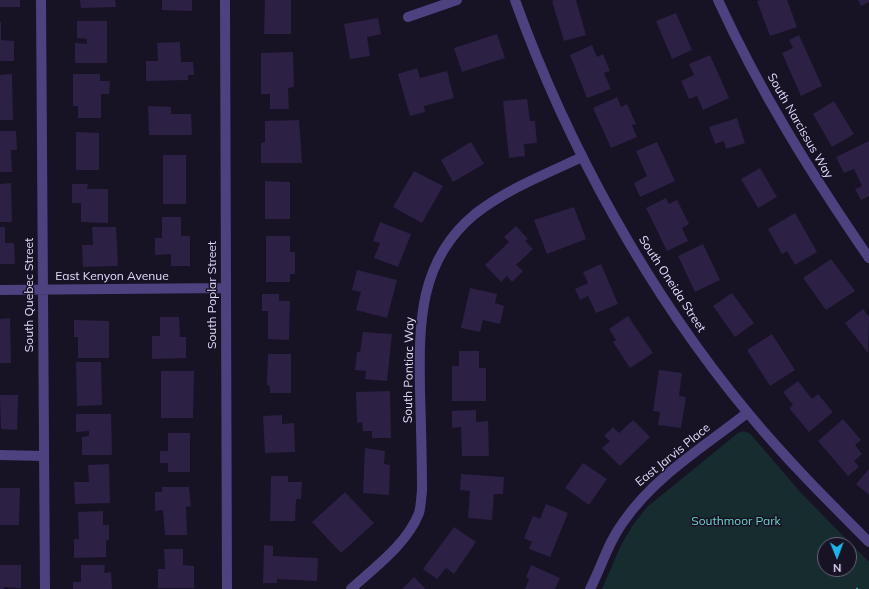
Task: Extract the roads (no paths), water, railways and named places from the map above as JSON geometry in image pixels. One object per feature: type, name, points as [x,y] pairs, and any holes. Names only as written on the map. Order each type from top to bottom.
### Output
[{"type":"street","name":"South Quebec Street","points":[[41,0],[45,589]]},
{"type":"street","name":"South Poplar Street","points":[[225,0],[227,589]]},
{"type":"street","points":[[408,17],[458,0]]},
{"type":"street","name":"South Oneida Street","points":[[516,0],[555,100],[582,157],[645,267],[688,334],[747,413],[824,497],[869,542]]},
{"type":"street","name":"South Narcissus Way","points":[[718,0],[774,111],[819,186],[869,258]]},
{"type":"street","name":"South Pontiac Way","points":[[351,589],[399,543],[410,529],[419,512],[422,491],[420,345],[422,310],[434,266],[443,249],[452,237],[476,214],[519,186],[582,157]]},
{"type":"street","name":"East Kenyon Avenue","points":[[0,290],[225,288]]},
{"type":"street","name":"East Jarvis Place","points":[[590,589],[608,546],[623,521],[645,494],[673,470],[747,413]]},
{"type":"street","points":[[0,455],[44,456]]},
{"type":"park label","name":"Southmoor Park","points":[[736,521]]}]
